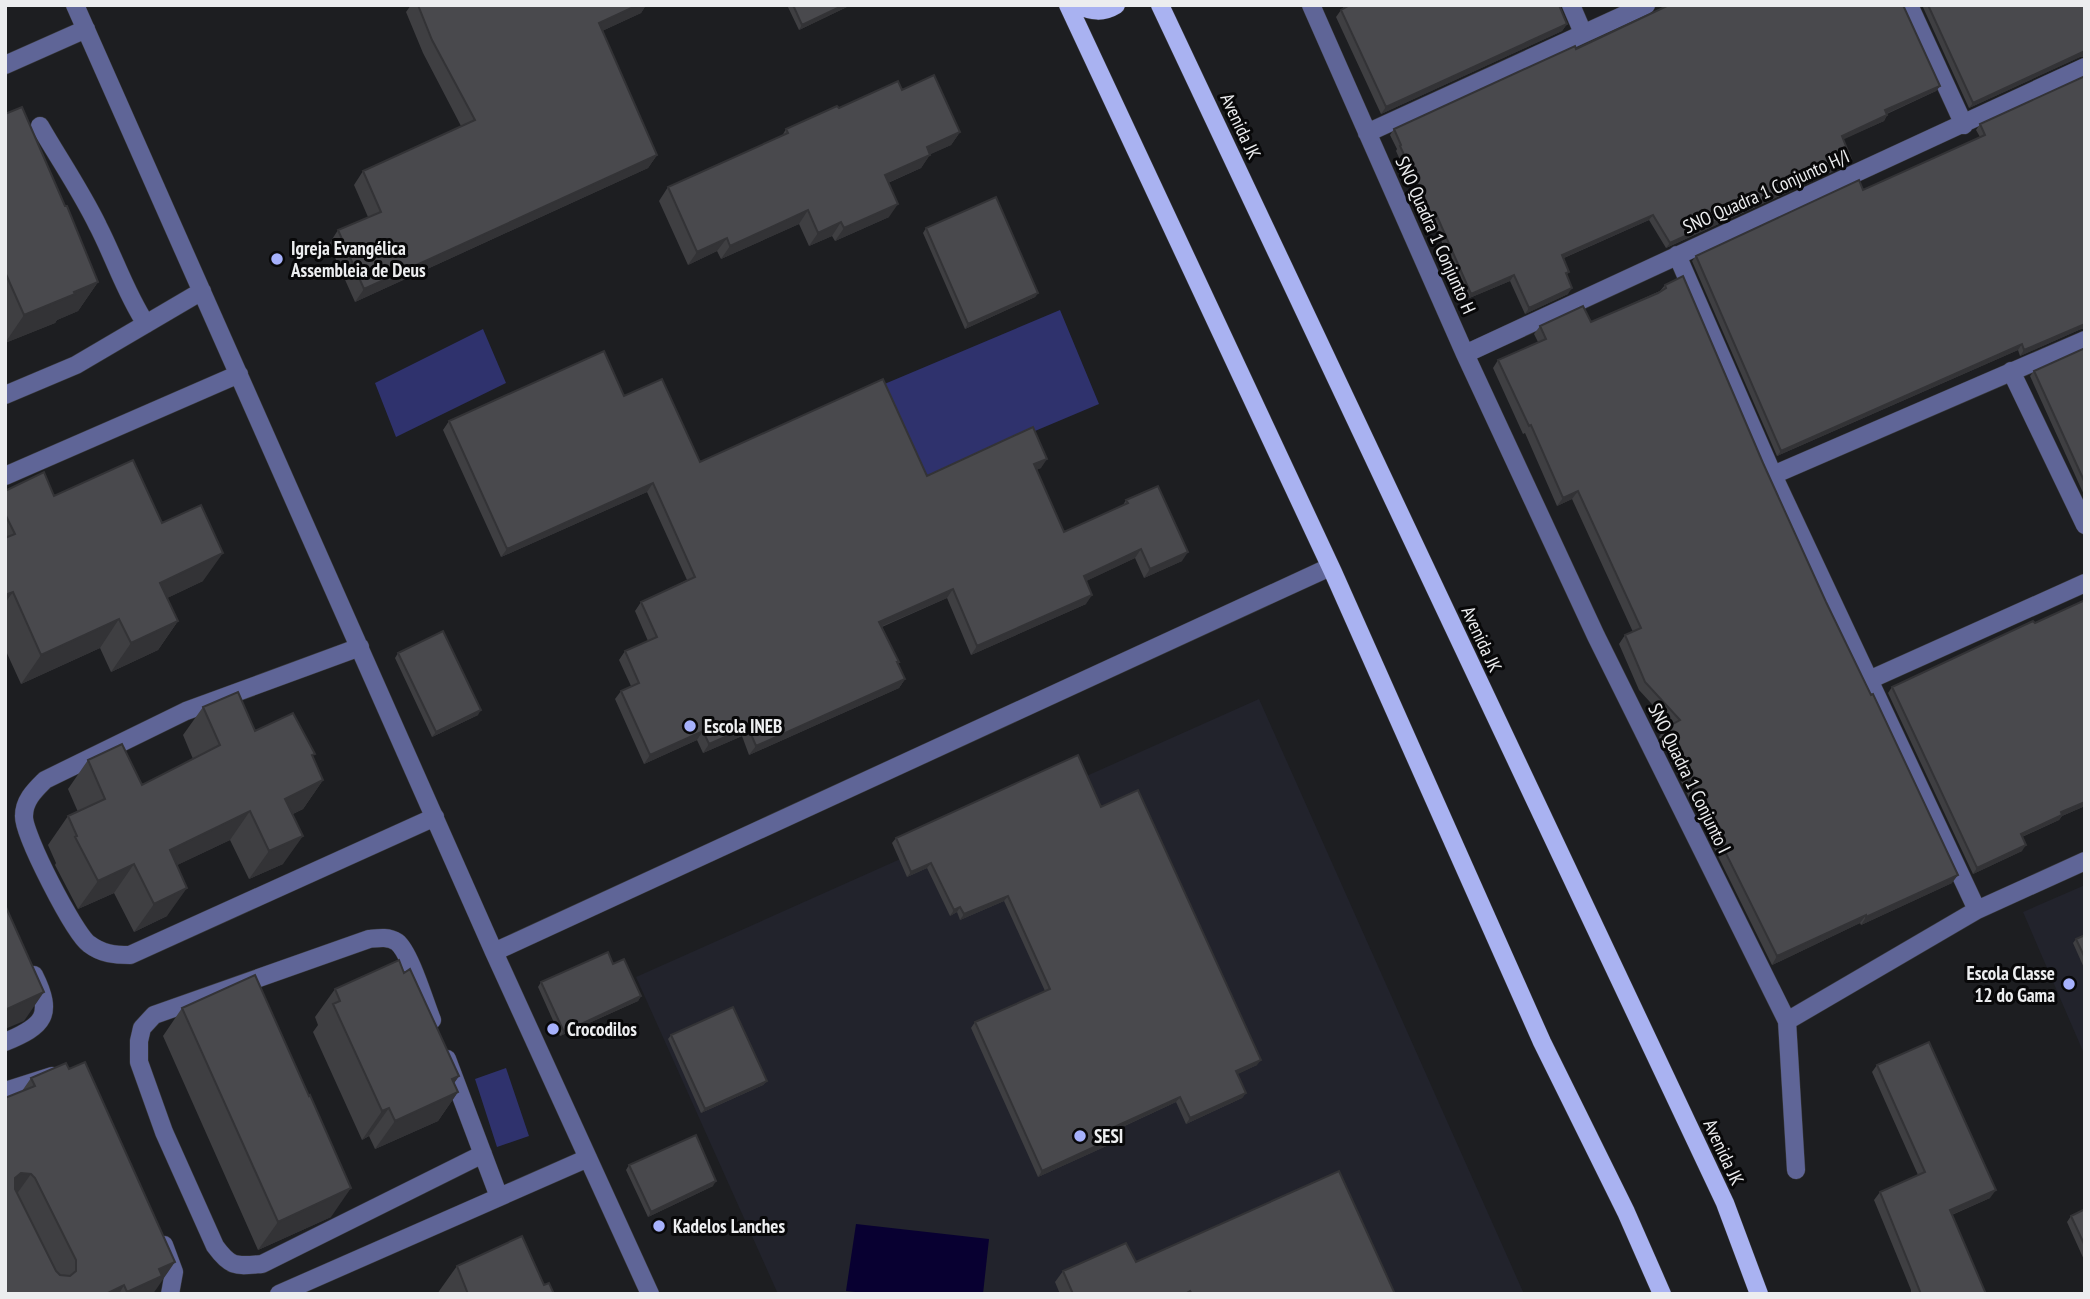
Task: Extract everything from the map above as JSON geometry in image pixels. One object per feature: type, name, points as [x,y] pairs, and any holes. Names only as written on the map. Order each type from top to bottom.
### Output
[{"type":"main road","points":[[1068,5],[1330,567],[1542,1042],[1626,1212],[1662,1294]]},
{"type":"main road","points":[[1078,5],[1094,11],[1106,11],[1116,5]]},
{"type":"main road","name":"Avenida JK","points":[[1160,5],[1725,1203],[1759,1294]]},
{"type":"street","points":[[75,5],[494,952],[650,1294]]},
{"type":"street","name":"SNO Quadra 1 Conjunto H","points":[[1311,5],[1465,354]]},
{"type":"street","points":[[1571,5],[1583,33]]},
{"type":"street","points":[[1367,133],[1646,5]]},
{"type":"street","points":[[1909,5],[1964,124]]},
{"type":"street","points":[[5,65],[86,29]]},
{"type":"street","name":"SNO Quadra 1 Conjunto H/I","points":[[1465,354],[2085,67]]},
{"type":"street","points":[[40,126],[94,217],[132,304],[146,324]]},
{"type":"street","points":[[1677,255],[1773,475],[1977,910]]},
{"type":"street","points":[[5,395],[76,365],[202,291]]},
{"type":"street","points":[[1773,475],[2085,340]]},
{"type":"street","name":"SNO Quadra 1 Conjunto I","points":[[1465,354],[1596,636],[1787,1021]]},
{"type":"street","points":[[2011,372],[2085,525]]},
{"type":"street","points":[[5,475],[239,374]]},
{"type":"street","points":[[494,952],[1330,567]]},
{"type":"street","points":[[1869,680],[2085,583]]},
{"type":"street","points":[[360,648],[186,711],[45,780],[25,804],[23,819],[52,888],[86,943],[112,956],[130,955],[435,817]]},
{"type":"street","points":[[1796,1170],[1787,1021],[1977,910],[2085,861]]},
{"type":"street","points":[[483,1154],[262,1264],[240,1266],[225,1261],[215,1246],[164,1132],[139,1062],[142,1028],[154,1015],[369,939],[385,938],[398,943],[409,959],[483,1154],[499,1197]]},
{"type":"street","points":[[5,1042],[36,1026],[43,1017],[45,1006],[38,982],[27,960]]},
{"type":"street","points":[[5,1091],[40,1078],[70,1072]]},
{"type":"street","points":[[279,1294],[588,1158]]},
{"type":"street","points":[[158,1230],[174,1272],[170,1294]]},
{"type":"shaded area","points":[[1060,310],[1099,404],[914,482],[875,388]]},
{"type":"shaded area","points":[[483,329],[506,383],[396,437],[375,383]]},
{"type":"shaded area","name":"SESI","points":[[1259,699],[1524,1294],[778,1294],[636,977]]},
{"type":"shaded area","name":"Escola Classe 12 do Gama","points":[[2085,885],[2085,1056],[2023,912]]},
{"type":"shaded area","points":[[506,1068],[529,1136],[497,1147],[475,1079]]},
{"type":"shaded area","points":[[856,1224],[989,1239],[983,1294],[874,1294],[846,1291]]},
{"type":"building","points":[[418,5],[638,5],[599,23],[657,155],[364,289],[338,230],[381,212],[363,171],[475,120],[432,40]]},
{"type":"building","points":[[793,5],[844,5],[802,25]]},
{"type":"building","points":[[1350,5],[1559,5],[1567,24],[1386,107],[1341,10]]},
{"type":"building","points":[[1669,5],[1903,5],[1940,86],[1885,110],[1887,115],[1842,136],[1851,159],[1670,243],[1653,215],[1562,255],[1572,288],[1529,308],[1514,275],[1471,294],[1437,216],[1433,218],[1394,129]]},
{"type":"building","points":[[1928,5],[2085,5],[2085,51],[1973,103]]},
{"type":"building","points":[[934,75],[960,132],[927,147],[930,155],[885,175],[898,204],[844,228],[841,222],[818,233],[808,210],[730,246],[727,238],[697,252],[668,187],[788,133],[786,129],[837,106],[839,108],[898,81],[902,90]]},
{"type":"building","points":[[2085,76],[2085,324],[2024,350],[2022,344],[1781,451],[1696,256],[1859,180],[1863,190],[1985,135],[1980,124]]},
{"type":"building","points":[[22,107],[98,282],[24,315],[5,272],[5,114]]},
{"type":"building","points":[[996,197],[1038,293],[968,324],[926,228]]},
{"type":"building","points":[[1683,276],[1826,602],[1871,695],[1873,694],[1958,875],[1777,956],[1664,729],[1680,720],[1645,682],[1625,635],[1641,628],[1578,491],[1563,498],[1531,425],[1529,426],[1498,360],[1546,339],[1540,326],[1583,306],[1591,322],[1658,293],[1666,288],[1665,285]]},
{"type":"building","points":[[2085,348],[2085,483],[2034,371]]},
{"type":"building","points":[[604,351],[624,396],[662,379],[700,462],[883,379],[927,476],[1033,427],[1047,459],[1034,464],[1064,532],[1158,486],[1188,552],[1150,569],[1141,549],[1084,576],[1092,595],[977,646],[953,589],[879,622],[905,679],[756,746],[748,727],[709,744],[703,731],[650,755],[621,691],[639,683],[625,651],[657,637],[641,602],[695,577],[653,483],[507,549],[449,421]]},
{"type":"building","points":[[133,460],[162,523],[201,505],[223,553],[160,583],[178,621],[131,643],[119,619],[41,655],[13,592],[5,595],[5,538],[15,534],[5,514],[5,491],[44,472],[54,496]]},
{"type":"building","points":[[2085,600],[2085,802],[2021,834],[2026,845],[1977,868],[1892,687],[2033,621],[2035,623]]},
{"type":"building","points":[[443,631],[481,710],[436,732],[398,653]]},
{"type":"building","points":[[238,692],[255,731],[293,713],[315,754],[312,755],[323,780],[285,799],[303,836],[269,851],[250,811],[170,850],[187,888],[154,904],[134,864],[98,881],[75,837],[77,836],[68,816],[105,799],[88,760],[122,744],[142,785],[220,745],[203,707]]},
{"type":"building","points":[[1078,755],[1101,807],[1138,790],[1261,1060],[1236,1071],[1246,1093],[1190,1118],[1180,1097],[1112,1128],[1116,1137],[1042,1171],[975,1022],[1050,989],[1008,896],[964,914],[960,907],[954,910],[931,863],[911,872],[896,838]]},
{"type":"building","points":[[5,905],[44,992],[5,1010]]},
{"type":"building","points":[[2085,935],[2085,958],[2076,939]]},
{"type":"building","points":[[608,952],[613,964],[624,959],[641,996],[564,1032],[541,982]]},
{"type":"building","points":[[399,960],[404,973],[410,969],[459,1076],[452,1079],[458,1092],[395,1121],[389,1108],[382,1111],[333,1004],[340,1001],[335,989]]},
{"type":"building","points":[[255,975],[351,1188],[278,1222],[182,1008]]},
{"type":"building","points":[[733,1007],[767,1081],[705,1109],[671,1035]]},
{"type":"building","points":[[1929,1042],[1996,1190],[1950,1210],[1986,1294],[1921,1294],[1880,1192],[1925,1172],[1877,1065]]},
{"type":"building","points":[[85,1062],[175,1262],[159,1269],[162,1276],[127,1292],[124,1285],[106,1294],[5,1294],[5,1098],[35,1086],[31,1078],[66,1063],[69,1069]],"holes":[[[21,1173],[31,1174],[76,1260],[76,1271],[70,1276],[60,1275],[56,1271],[15,1189],[15,1178]]]},
{"type":"building","points":[[696,1135],[716,1181],[651,1212],[629,1165]]},
{"type":"building","points":[[1339,1171],[1395,1294],[1192,1294],[1190,1291],[1185,1294],[1073,1294],[1063,1271],[1126,1243],[1136,1262]]},
{"type":"building","points":[[2085,1209],[2085,1246],[2071,1216]]},
{"type":"building","points":[[522,1236],[544,1285],[549,1283],[554,1294],[468,1294],[457,1266]]},
{"type":"place","name":"Igreja Evangélica Assembleia de Deus","points":[[277,259]]},
{"type":"place","name":"Escola INEB","points":[[690,726]]},
{"type":"place","name":"Escola Classe 12 do Gama","points":[[2069,984]]},
{"type":"place","name":"Crocodilos","points":[[553,1029]]},
{"type":"place","name":"SESI","points":[[1080,1136]]},
{"type":"place","name":"Kadelos Lanches","points":[[659,1226]]}]
